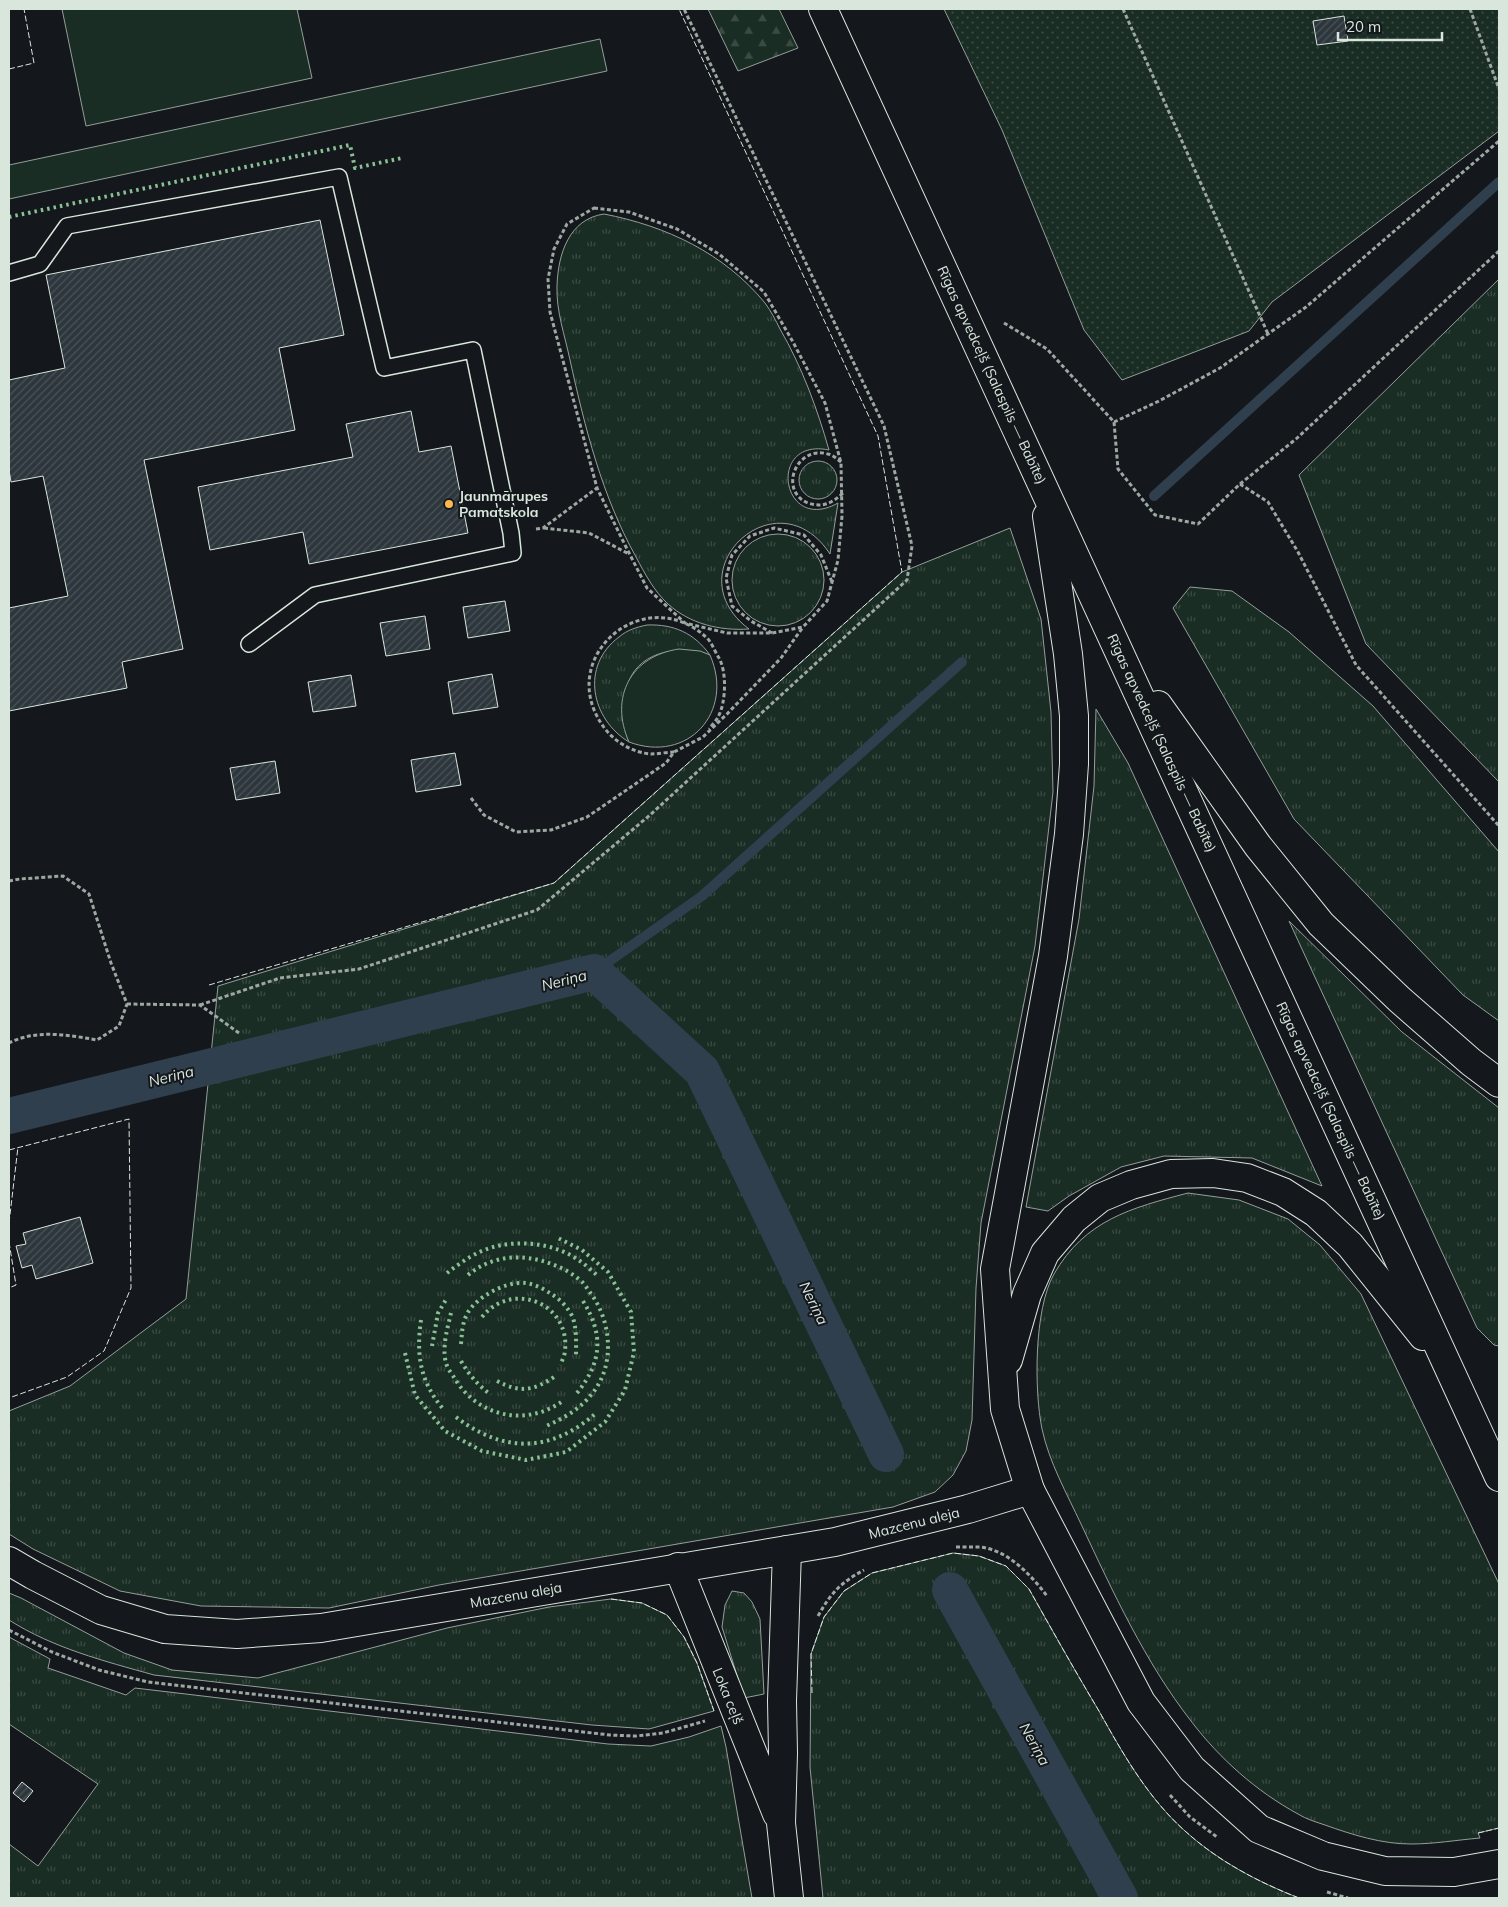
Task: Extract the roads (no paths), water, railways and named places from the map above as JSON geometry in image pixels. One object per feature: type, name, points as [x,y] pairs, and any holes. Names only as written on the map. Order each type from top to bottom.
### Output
[{"type":"main road","name":"Rīgas apvedceļš (Salaspils — Babīte)","points":[[823,9],[1499,1477]]},
{"type":"main road","points":[[1042,482],[1068,654],[1074,716],[1074,764],[1069,834],[1053,956],[995,1269],[1005,1409],[1030,1490],[1141,1702],[1192,1769],[1259,1828],[1323,1856],[1385,1871],[1454,1872],[1495,1865]]},
{"type":"main road","points":[[1120,653],[1258,846],[1321,924],[1399,998],[1471,1062],[1499,1083]]},
{"type":"main road","points":[[1002,1381],[1027,1294],[1045,1253],[1074,1219],[1100,1198],[1130,1185],[1171,1174],[1213,1173],[1247,1178],[1282,1192],[1316,1213],[1350,1245],[1450,1369]]},
{"type":"main road","name":"Mazcenu aleja","points":[[9,1560],[33,1575],[101,1610],[165,1629],[238,1634],[321,1628],[844,1540],[968,1509],[1030,1490]]},
{"type":"main road","name":"Loka ceļš","points":[[787,1550],[782,1701],[781,1823],[789,1898]]},
{"type":"main road","name":"Loka ceļš","points":[[678,1567],[734,1712],[781,1823]]},
{"type":"lane","points":[[9,273],[40,264],[67,226],[339,177],[384,368],[472,350],[513,553],[315,595],[249,644]]},
{"type":"waterway","points":[[1154,496],[1499,182]]},
{"type":"waterway","points":[[594,972],[702,896],[962,662]]},
{"type":"waterway","name":"Neriņa","points":[[9,1116],[594,972],[702,1071],[886,1454]]},
{"type":"waterway","name":"Neriņa","points":[[950,1590],[1120,1898]]},
{"type":"place","name":"Jaunmārupes Pamatskola","points":[[449,504]]}]
